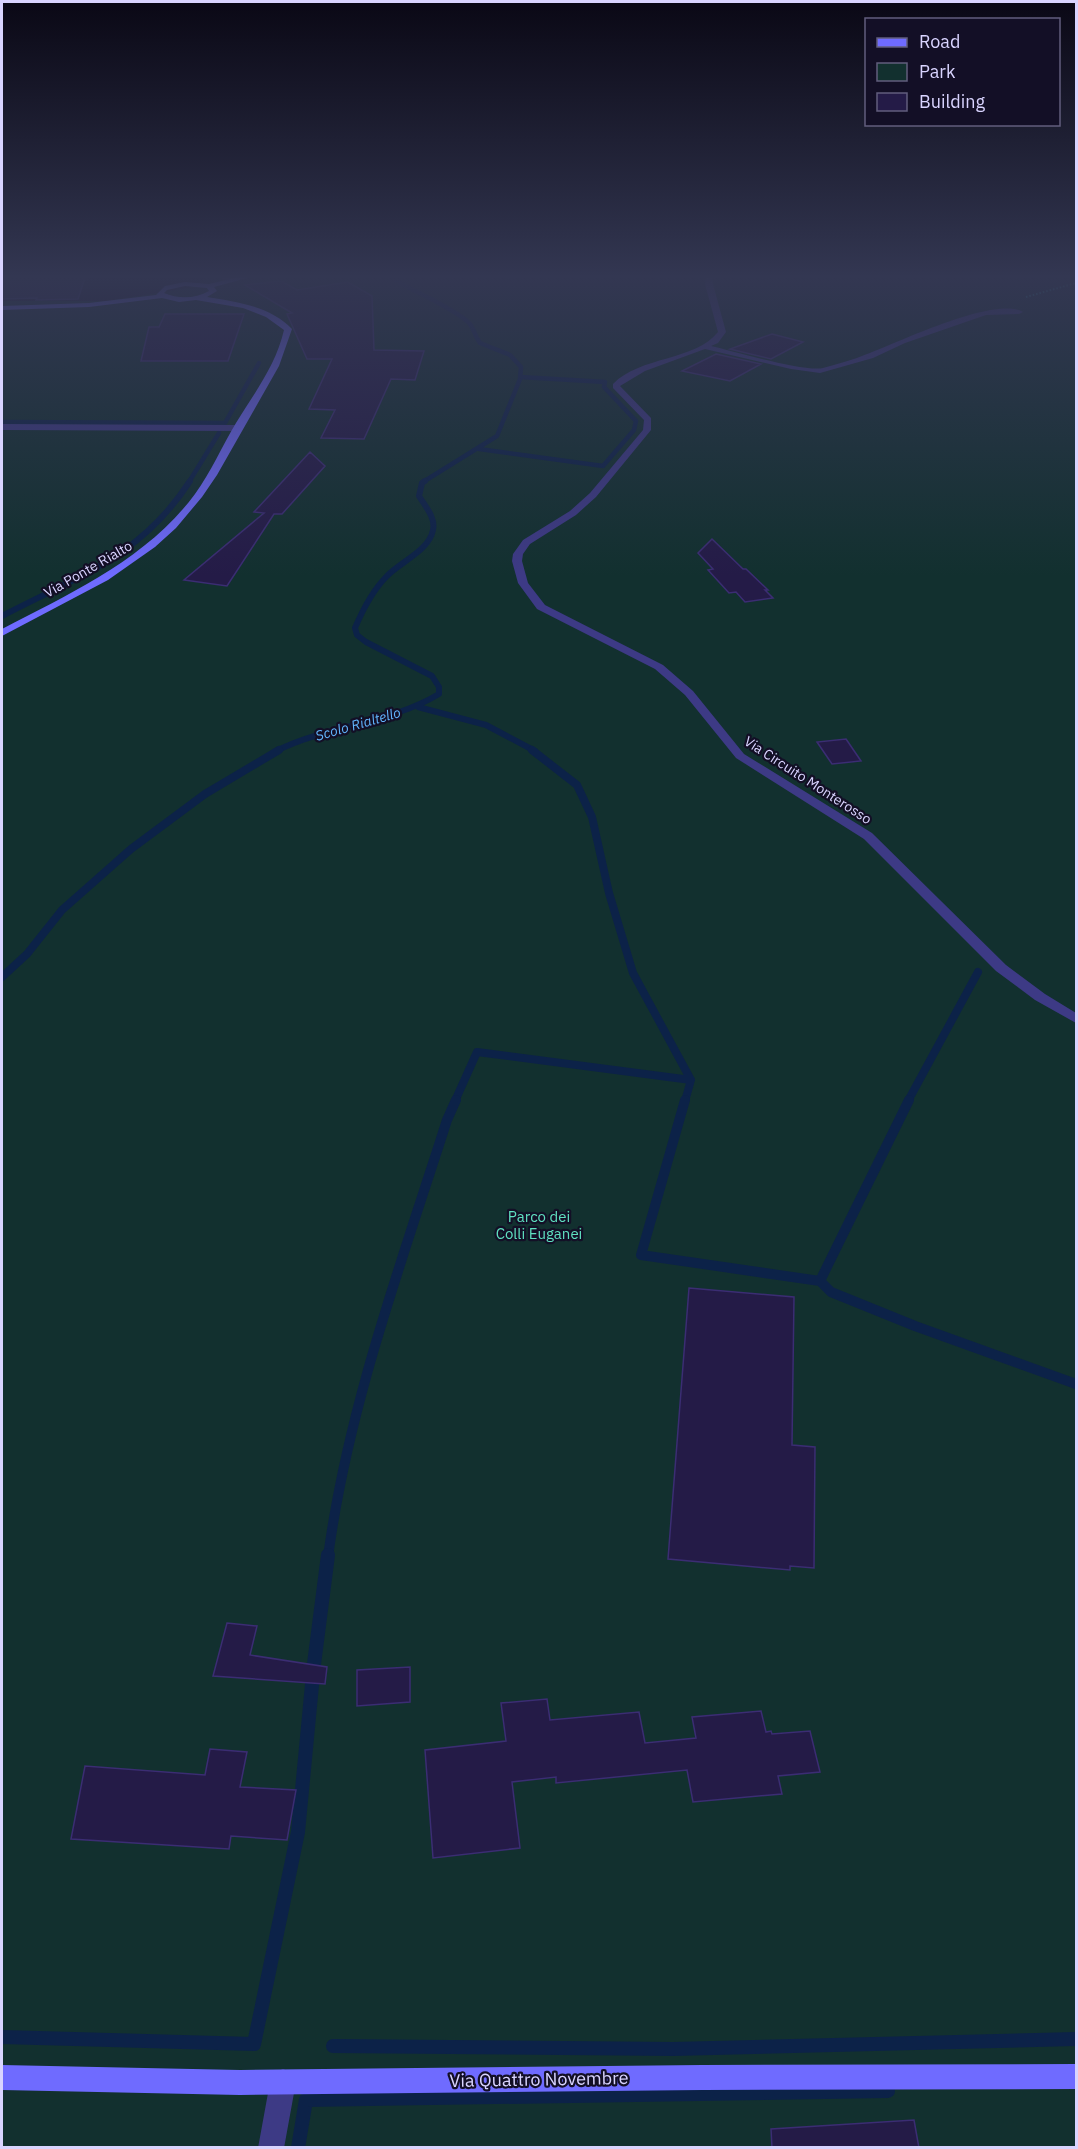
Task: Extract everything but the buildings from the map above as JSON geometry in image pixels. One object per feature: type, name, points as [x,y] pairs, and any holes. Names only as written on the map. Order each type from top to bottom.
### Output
[{"type":"main road","name":"Via Ponte Rialto","points":[[2,633],[111,574],[156,543],[197,498],[270,375]]},
{"type":"main road","name":"Via Quattro Novembre","points":[[2,2078],[77,2082],[283,2082],[772,2076],[1077,2077]]},
{"type":"street","name":"Via Circuito Monterosso","points":[[630,375],[618,382],[616,386],[644,414],[649,426],[583,506],[535,537],[520,550],[517,564],[520,576],[531,597],[541,608],[556,617],[659,667],[674,678],[699,704],[725,743],[740,756],[868,836],[1001,968],[1040,997],[1077,1019]]},
{"type":"street","points":[[2,427],[238,428]]},
{"type":"street","points":[[271,2148],[283,2082]]},
{"type":"green space","name":"Parco dei Colli Euganei","points":[[2,375],[1076,375],[1076,2147],[2,2147]]},
{"type":"waterway","points":[[2,422],[225,423],[252,375]]},
{"type":"waterway","name":"Scolo Rialtello","points":[[423,482],[497,436],[520,377]]},
{"type":"waterway","points":[[479,449],[603,466],[634,430],[636,421],[604,387],[605,382],[520,377]]},
{"type":"waterway","points":[[189,482],[219,433]]},
{"type":"waterway","points":[[2,616],[82,576],[129,547],[151,529],[190,481]]},
{"type":"waterway","name":"Scolo Rialtello","points":[[276,751],[316,735],[400,712],[439,694],[439,687],[432,676],[366,642],[357,635],[355,628],[368,600],[377,588],[393,571],[420,550],[430,537],[434,526],[433,521],[419,496],[422,483],[425,481]]},
{"type":"waterway","points":[[418,707],[486,725],[535,751]]},
{"type":"waterway","name":"Scolo Rialtello","points":[[2,977],[27,954],[62,910],[131,849],[205,794],[279,750]]},
{"type":"waterway","points":[[532,750],[577,785],[592,817],[609,893],[633,973],[691,1080]]},
{"type":"waterway","points":[[908,1101],[978,972]]},
{"type":"waterway","points":[[455,1101],[477,1052],[691,1080]]},
{"type":"waterway","points":[[685,1101],[691,1080]]},
{"type":"waterway","points":[[328,1557],[337,1501],[362,1391],[412,1228],[447,1120],[456,1100]]},
{"type":"waterway","points":[[685,1100],[641,1255],[820,1281]]},
{"type":"waterway","points":[[820,1281],[909,1100]]},
{"type":"waterway","points":[[820,1281],[831,1292],[915,1326],[1076,1384]]},
{"type":"waterway","points":[[2,2037],[254,2044],[298,1832],[314,1664],[328,1555]]},
{"type":"waterway","points":[[333,2046],[673,2049],[1076,2039]]},
{"type":"waterway","points":[[298,2148],[306,2100],[888,2091]]}]
